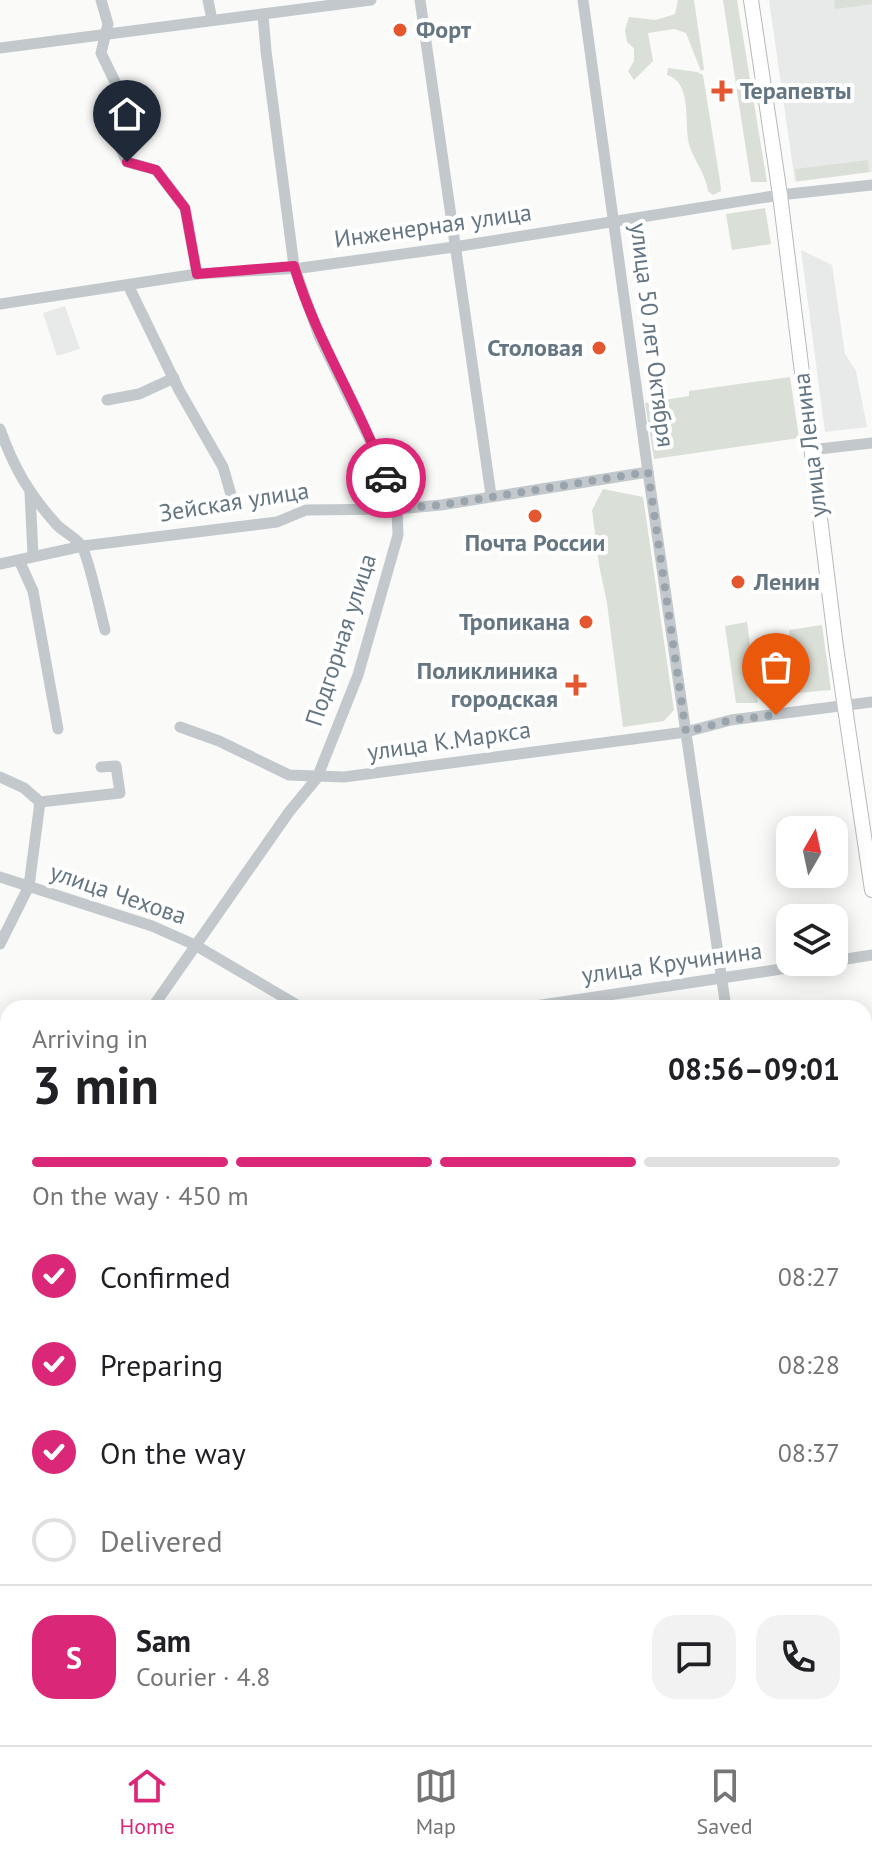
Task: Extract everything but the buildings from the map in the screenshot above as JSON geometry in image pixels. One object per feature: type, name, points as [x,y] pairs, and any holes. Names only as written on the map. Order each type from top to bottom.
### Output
[{"type":"main road","name":"улица Ленина","points":[[751,0],[780,195],[844,706],[872,890]]},
{"type":"street","points":[[101,0],[108,24],[101,53],[117,86],[116,106],[122,119],[118,143],[127,162],[156,170],[185,208],[197,274]]},
{"type":"street","points":[[208,0],[212,20]]},
{"type":"street","points":[[0,48],[371,0]]},
{"type":"street","points":[[420,0],[491,495]]},
{"type":"street","name":"улица 50 лет Октября","points":[[583,0],[725,1000]]},
{"type":"street","name":"Подгорная улица","points":[[157,1000],[317,778],[348,704],[374,627],[398,535],[397,509],[368,435],[319,336],[294,266],[263,15]]},
{"type":"street","name":"Инженерная улица","points":[[0,304],[197,274],[301,268],[780,195],[872,185]]},
{"type":"street","points":[[128,285],[223,467],[232,498]]},
{"type":"street","points":[[107,400],[139,394],[174,378]]},
{"type":"street","points":[[0,429],[13,466],[30,491],[58,526],[83,546],[105,630]]},
{"type":"street","points":[[810,450],[872,443]]},
{"type":"street","name":"Зейская улица","points":[[0,564],[83,546],[277,522],[306,510],[441,505],[648,472]]},
{"type":"street","points":[[30,491],[33,555]]},
{"type":"street","points":[[19,560],[33,591],[58,729]]},
{"type":"street","name":"улица К.Маркса","points":[[180,727],[219,741],[289,775],[317,778],[686,732],[731,720],[872,702]]},
{"type":"street","points":[[0,777],[24,788],[40,802],[120,793],[116,766],[101,767]]},
{"type":"street","points":[[0,944],[29,886],[40,802]]},
{"type":"street","name":"улица Чехова","points":[[0,877],[152,926],[195,945],[288,1000]]},
{"type":"street","name":"улица Кручинина","points":[[848,959],[872,955]]},
{"type":"street","name":"улица Кручинина","points":[[587,1000],[776,971]]},
{"type":"shaded area","points":[[678,0],[694,0],[704,69],[701,71],[686,33],[674,29],[648,33],[653,61],[634,80],[628,71],[634,61],[634,48],[627,42],[625,30],[629,17],[656,20],[675,14]]},
{"type":"shaded area","points":[[723,0],[737,0],[767,182],[751,182]]},
{"type":"shaded area","points":[[769,0],[872,0],[872,172],[795,182]]},
{"type":"shaded area","points":[[834,0],[872,0],[872,4],[835,9]]},
{"type":"shaded area","points":[[668,68],[703,75],[721,191],[713,195],[708,191],[689,144],[683,93],[677,81],[667,75]]},
{"type":"shaded area","points":[[868,160],[869,172],[797,181],[795,169]]},
{"type":"shaded area","points":[[765,208],[771,244],[732,250],[726,214]]},
{"type":"shaded area","points":[[801,250],[832,265],[845,354],[856,371],[867,427],[825,432]]},
{"type":"shaded area","points":[[65,306],[80,349],[57,356],[43,313]]},
{"type":"shaded area","points":[[790,377],[799,438],[654,459],[645,403],[689,396],[689,391]]},
{"type":"shaded area","points":[[603,489],[643,497],[674,710],[664,721],[623,727],[592,510]]},
{"type":"shaded area","points":[[747,622],[758,703],[736,703],[725,626]]},
{"type":"shaded area","points":[[822,625],[831,690],[797,693],[789,630]]},
{"type":"way so far","points":[[386,478],[397,509],[441,505],[648,472],[686,732],[731,720],[776,715]]},
{"type":"place","name":"Форт","points":[[400,30]]},
{"type":"place","name":"Терапевты","points":[[722,91]]},
{"type":"place","name":"Столовая","points":[[599,348]]},
{"type":"place","name":"Почта России","points":[[535,516]]},
{"type":"place","name":"Ленин","points":[[738,582]]},
{"type":"place","name":"Тропикана","points":[[586,622]]},
{"type":"place","name":"Поликлиника городская","points":[[576,685]]},
{"type":"route","points":[[127,162],[156,170],[185,208],[197,274],[294,266],[319,336],[350,394],[386,478]]}]
